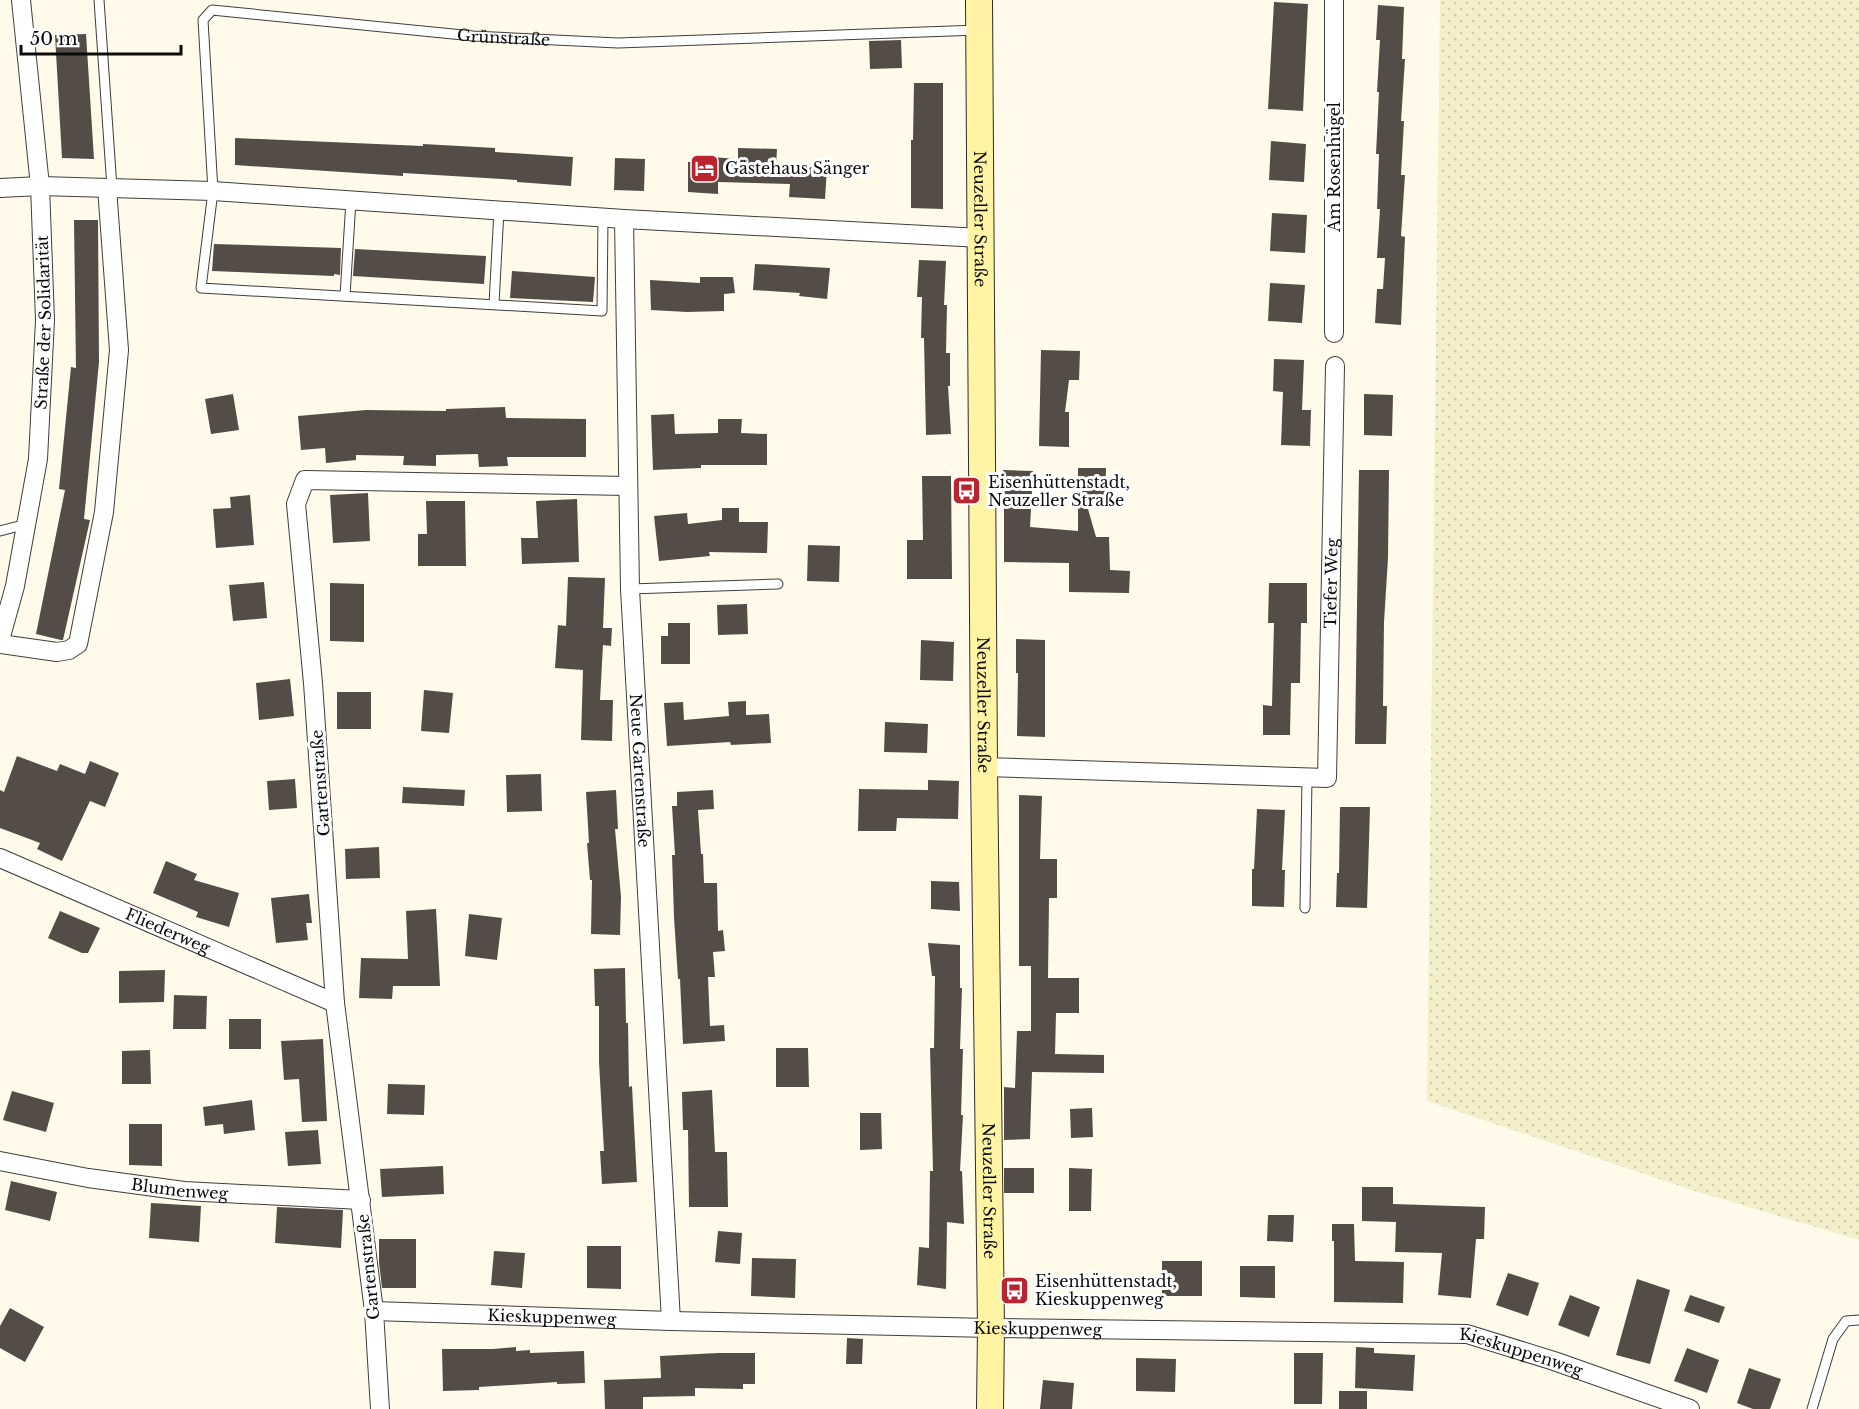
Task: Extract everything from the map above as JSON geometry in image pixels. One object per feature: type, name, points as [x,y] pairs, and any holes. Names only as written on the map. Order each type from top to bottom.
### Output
[{"type":"main road","name":"Neuzeller Straße","points":[[979,0],[990,1409]]},
{"type":"street","name":"Straße der Solidarität","points":[[0,642],[15,586],[38,459],[44,332],[40,186],[21,0]]},
{"type":"street","name":"Am Rosenhügel","points":[[1334,0],[1334,333]]},
{"type":"street","points":[[0,188],[40,186],[213,191],[603,218],[981,238]]},
{"type":"street","points":[[0,642],[57,652],[69,650],[78,644],[104,512],[119,358],[110,188]]},
{"type":"street","name":"Neue Gartenstraße","points":[[624,219],[630,589],[671,1321]]},
{"type":"street","name":"Tiefer Weg","points":[[984,767],[1327,778],[1335,366]]},
{"type":"street","name":"Gartenstraße","points":[[380,1409],[374,1311],[335,1003],[313,683],[296,504],[305,480],[627,486]]},
{"type":"street","name":"Fliederweg","points":[[0,858],[335,1003]]},
{"type":"street","name":"Blumenweg","points":[[0,1161],[88,1178],[184,1191],[361,1200]]},
{"type":"street","name":"Kieskuppenweg","points":[[374,1311],[671,1321],[991,1328],[1467,1334],[1554,1361],[1690,1409]]},
{"type":"lane","points":[[99,0],[110,188]]},
{"type":"lane","name":"Grünstraße","points":[[213,191],[203,20],[212,10],[473,36],[618,43],[979,30]]},
{"type":"lane","points":[[213,191],[201,288],[602,311],[603,218]]},
{"type":"lane","points":[[345,296],[351,200]]},
{"type":"lane","points":[[494,304],[499,210]]},
{"type":"lane","points":[[0,531],[27,524]]},
{"type":"lane","points":[[630,589],[778,584]]},
{"type":"lane","points":[[1305,909],[1307,778]]},
{"type":"lane","points":[[1812,1409],[1833,1339],[1846,1321],[1859,1320]]},
{"type":"shaded area","points":[[1440,0],[1859,0],[1859,1240],[1695,1191],[1427,1101]]},
{"type":"building","points":[[1274,2],[1308,4],[1303,111],[1268,109]]},
{"type":"building","points":[[1378,5],[1404,7],[1402,59],[1405,59],[1401,121],[1404,121],[1401,175],[1405,175],[1401,236],[1405,237],[1401,325],[1375,323],[1377,289],[1383,289],[1385,258],[1377,258],[1380,209],[1377,209],[1379,154],[1376,154],[1380,40],[1376,40]]},
{"type":"building","points":[[86,34],[94,159],[62,158],[55,35]]},
{"type":"building","points":[[901,40],[902,68],[870,69],[869,41]]},
{"type":"building","points":[[914,83],[943,83],[943,209],[911,208]]},
{"type":"building","points":[[235,138],[495,148],[495,152],[573,157],[571,186],[517,182],[517,180],[403,173],[403,176],[235,165]]},
{"type":"building","points":[[1271,141],[1306,144],[1304,182],[1269,180]]},
{"type":"building","points":[[738,148],[777,149],[776,166],[827,168],[825,199],[789,197],[790,184],[718,182],[718,194],[688,192],[688,162],[697,162],[697,156],[738,159]]},
{"type":"building","points":[[615,158],[645,159],[644,191],[614,190]]},
{"type":"building","points":[[1272,213],[1307,215],[1305,253],[1270,251]]},
{"type":"building","points":[[74,220],[98,220],[99,362],[84,519],[90,520],[63,640],[61,640],[36,634],[65,490],[59,489],[71,367],[76,368]]},
{"type":"building","points":[[214,244],[341,248],[340,275],[212,271]]},
{"type":"building","points":[[355,249],[486,256],[484,284],[353,276]]},
{"type":"building","points":[[919,260],[946,261],[944,305],[947,305],[946,353],[950,353],[950,386],[948,386],[951,434],[926,435],[924,338],[921,338],[922,297],[917,297]]},
{"type":"building","points":[[755,264],[830,268],[827,299],[799,296],[800,293],[753,290]]},
{"type":"building","points":[[512,271],[595,277],[593,302],[510,298]]},
{"type":"building","points":[[700,277],[733,277],[735,293],[724,294],[724,311],[651,310],[650,280],[700,283]]},
{"type":"building","points":[[1270,283],[1305,285],[1302,323],[1268,321]]},
{"type":"building","points":[[1041,350],[1080,351],[1079,380],[1069,380],[1065,412],[1069,412],[1069,447],[1039,446]]},
{"type":"building","points":[[1274,359],[1304,360],[1302,410],[1311,410],[1310,446],[1281,445],[1283,392],[1273,391]]},
{"type":"building","points":[[233,394],[239,430],[211,434],[205,399]]},
{"type":"building","points":[[1364,394],[1393,395],[1392,436],[1364,435]]},
{"type":"building","points":[[505,407],[506,418],[586,419],[586,457],[507,457],[508,466],[479,467],[478,454],[436,455],[436,466],[403,465],[404,456],[356,455],[356,460],[326,463],[325,448],[301,450],[298,416],[366,410],[446,411],[446,409]]},
{"type":"building","points":[[674,414],[675,434],[718,433],[718,419],[742,419],[741,433],[767,434],[767,465],[701,465],[701,468],[653,470],[651,415]]},
{"type":"building","points":[[1078,468],[1106,468],[1105,502],[1086,502],[1096,537],[1109,537],[1110,570],[1130,571],[1129,593],[1069,592],[1069,563],[1004,562],[1004,506],[1001,506],[1003,470],[1033,471],[1030,527],[1078,531]]},
{"type":"building","points":[[1359,470],[1389,470],[1383,706],[1387,706],[1386,744],[1355,744]]},
{"type":"building","points":[[922,476],[951,476],[952,579],[907,579],[907,540],[923,540]]},
{"type":"building","points":[[368,493],[370,541],[333,543],[330,495]]},
{"type":"building","points":[[250,495],[254,545],[216,548],[213,509],[231,508],[230,497]]},
{"type":"building","points":[[577,499],[579,562],[522,564],[521,538],[538,538],[536,501]]},
{"type":"building","points":[[426,501],[465,501],[466,566],[418,566],[418,534],[427,534]]},
{"type":"building","points":[[722,508],[739,508],[739,522],[768,522],[767,553],[709,552],[710,556],[659,561],[654,516],[687,513],[688,524],[722,520]]},
{"type":"building","points":[[808,545],[840,546],[839,582],[807,581]]},
{"type":"building","points":[[568,577],[605,578],[603,628],[612,628],[611,646],[603,645],[600,700],[613,700],[612,741],[581,740],[583,670],[555,668],[558,625],[566,626]]},
{"type":"building","points":[[264,582],[267,618],[233,621],[229,585]]},
{"type":"building","points":[[330,583],[364,584],[364,642],[330,641]]},
{"type":"building","points":[[1269,583],[1307,583],[1307,623],[1301,623],[1300,683],[1291,683],[1290,735],[1263,735],[1263,705],[1272,706],[1274,623],[1268,623]]},
{"type":"building","points":[[747,604],[748,634],[718,635],[717,605]]},
{"type":"building","points":[[668,623],[690,623],[690,664],[661,664],[661,636],[668,636]]},
{"type":"building","points":[[1016,639],[1045,640],[1045,737],[1017,736]]},
{"type":"building","points":[[921,640],[954,642],[953,681],[920,680]]},
{"type":"building","points":[[290,679],[294,716],[259,720],[256,683]]},
{"type":"building","points":[[424,690],[453,693],[449,733],[421,731]]},
{"type":"building","points":[[337,692],[371,692],[371,729],[337,729]]},
{"type":"building","points":[[746,701],[746,715],[769,714],[771,743],[731,745],[730,742],[667,746],[664,703],[683,702],[684,720],[729,716],[728,702]]},
{"type":"building","points":[[885,722],[928,724],[927,753],[884,752]]},
{"type":"building","points":[[17,756],[57,771],[60,764],[85,774],[90,761],[119,773],[105,807],[90,801],[62,861],[37,849],[40,843],[0,828],[0,790],[4,792]]},
{"type":"building","points":[[541,774],[542,811],[507,812],[506,775]]},
{"type":"building","points":[[295,779],[297,808],[269,810],[267,781]]},
{"type":"building","points":[[928,780],[959,781],[958,819],[897,818],[896,831],[858,831],[859,789],[928,790]]},
{"type":"building","points":[[403,787],[465,790],[464,806],[402,803]]},
{"type":"building","points":[[616,790],[618,829],[615,829],[621,897],[620,935],[591,934],[592,880],[590,880],[587,843],[589,843],[586,792]]},
{"type":"building","points":[[713,790],[714,809],[698,810],[704,883],[717,883],[718,931],[723,930],[725,951],[713,952],[715,977],[708,977],[710,1026],[724,1025],[725,1041],[683,1044],[674,917],[672,855],[675,855],[672,806],[677,806],[677,792]]},
{"type":"building","points":[[1019,795],[1042,796],[1040,859],[1057,859],[1057,898],[1049,898],[1048,978],[1079,978],[1079,1013],[1056,1013],[1055,1054],[1104,1055],[1104,1073],[1032,1072],[1030,1139],[1004,1140],[1004,1087],[1015,1088],[1017,1031],[1031,1031],[1031,966],[1019,966]]},
{"type":"building","points":[[1340,807],[1370,807],[1367,908],[1336,907]]},
{"type":"building","points":[[1257,809],[1285,810],[1282,870],[1285,870],[1284,907],[1252,906],[1252,869],[1254,869]]},
{"type":"building","points":[[379,847],[380,878],[346,879],[345,849]]},
{"type":"building","points":[[166,861],[197,874],[194,880],[239,893],[229,927],[196,917],[198,912],[153,893]]},
{"type":"building","points":[[931,881],[959,882],[960,911],[931,909]]},
{"type":"building","points":[[309,894],[312,923],[306,923],[308,940],[276,943],[271,898]]},
{"type":"building","points":[[436,909],[440,986],[393,986],[392,999],[359,998],[361,958],[408,959],[406,911]]},
{"type":"building","points":[[60,911],[100,928],[88,953],[82,953],[48,938]]},
{"type":"building","points":[[469,914],[502,918],[497,960],[465,956]]},
{"type":"building","points":[[928,943],[960,945],[960,988],[962,988],[960,1049],[963,1049],[961,1115],[963,1115],[960,1171],[962,1171],[964,1224],[947,1222],[946,1289],[917,1285],[919,1247],[929,1248],[930,1171],[933,1171],[930,1048],[934,1048],[935,976],[932,976]]},
{"type":"building","points":[[625,968],[629,1087],[632,1086],[637,1182],[602,1184],[600,1151],[604,1151],[599,1062],[599,1006],[595,1006],[594,969]]},
{"type":"building","points":[[165,970],[164,1002],[119,1003],[119,971]]},
{"type":"building","points":[[174,995],[207,996],[206,1029],[173,1029]]},
{"type":"building","points":[[229,1019],[261,1019],[261,1049],[229,1049]]},
{"type":"building","points":[[323,1039],[327,1121],[302,1122],[299,1079],[284,1080],[281,1041]]},
{"type":"building","points":[[776,1048],[808,1048],[809,1087],[776,1087]]},
{"type":"building","points":[[150,1050],[151,1084],[122,1084],[122,1051]]},
{"type":"building","points":[[388,1084],[425,1085],[424,1115],[387,1114]]},
{"type":"building","points":[[712,1090],[715,1152],[727,1152],[728,1207],[689,1207],[688,1130],[683,1130],[682,1092]]},
{"type":"building","points":[[12,1091],[54,1103],[46,1132],[3,1120]]},
{"type":"building","points":[[252,1100],[255,1130],[224,1134],[223,1124],[205,1126],[203,1107]]},
{"type":"building","points":[[1092,1108],[1093,1137],[1071,1138],[1070,1109]]},
{"type":"building","points":[[860,1113],[881,1113],[882,1149],[860,1150]]},
{"type":"building","points":[[129,1124],[162,1124],[162,1166],[129,1165]]},
{"type":"building","points":[[318,1130],[321,1164],[288,1166],[285,1132]]},
{"type":"building","points":[[443,1166],[444,1194],[382,1197],[380,1169]]},
{"type":"building","points":[[1004,1168],[1034,1168],[1034,1193],[1004,1193]]},
{"type":"building","points":[[1069,1168],[1092,1169],[1091,1211],[1069,1211]]},
{"type":"building","points":[[11,1181],[57,1192],[50,1221],[5,1210]]},
{"type":"building","points":[[1362,1187],[1393,1187],[1393,1204],[1485,1207],[1484,1239],[1476,1239],[1471,1298],[1438,1295],[1442,1253],[1395,1252],[1396,1222],[1362,1221]]},
{"type":"building","points":[[151,1203],[201,1206],[199,1242],[149,1238]]},
{"type":"building","points":[[277,1207],[343,1210],[341,1248],[275,1243]]},
{"type":"building","points":[[1268,1215],[1294,1215],[1293,1242],[1267,1241]]},
{"type":"building","points":[[1332,1224],[1354,1224],[1355,1261],[1404,1262],[1403,1303],[1334,1302]]},
{"type":"building","points":[[718,1231],[742,1233],[740,1264],[715,1262]]},
{"type":"building","points":[[379,1239],[416,1239],[416,1288],[382,1288]]},
{"type":"building","points":[[587,1246],[621,1246],[621,1289],[587,1288]]},
{"type":"building","points":[[494,1251],[525,1253],[522,1288],[491,1285]]},
{"type":"building","points":[[752,1258],[796,1259],[795,1298],[751,1296]]},
{"type":"building","points":[[1162,1261],[1202,1261],[1202,1296],[1162,1296]]},
{"type":"building","points":[[1240,1266],[1275,1266],[1275,1298],[1240,1297]]},
{"type":"building","points":[[1508,1273],[1539,1283],[1528,1316],[1496,1305]]},
{"type":"building","points":[[1637,1279],[1670,1290],[1650,1364],[1616,1355]]},
{"type":"building","points":[[1570,1295],[1600,1307],[1589,1337],[1558,1325]]},
{"type":"building","points":[[1690,1295],[1725,1307],[1719,1323],[1684,1311]]},
{"type":"building","points":[[10,1308],[44,1327],[25,1362],[0,1348],[0,1326]]},
{"type":"building","points":[[847,1338],[863,1339],[862,1364],[846,1364]]},
{"type":"building","points":[[516,1347],[516,1351],[530,1350],[530,1353],[584,1351],[585,1383],[557,1384],[557,1382],[479,1387],[479,1390],[443,1391],[442,1349]]},
{"type":"building","points":[[1356,1347],[1374,1348],[1374,1353],[1415,1355],[1413,1391],[1355,1388]]},
{"type":"building","points":[[1687,1348],[1719,1360],[1707,1393],[1674,1381]]},
{"type":"building","points":[[755,1353],[755,1384],[743,1384],[743,1389],[695,1388],[695,1396],[643,1397],[643,1409],[605,1409],[604,1380],[661,1378],[660,1356]]},
{"type":"building","points":[[1294,1353],[1323,1353],[1322,1404],[1294,1404]]},
{"type":"building","points":[[1136,1358],[1176,1359],[1175,1392],[1136,1391]]},
{"type":"building","points":[[1749,1368],[1781,1379],[1770,1409],[1753,1409],[1737,1403]]},
{"type":"building","points":[[1043,1380],[1074,1383],[1072,1409],[1040,1409]]},
{"type":"building","points":[[1339,1391],[1367,1391],[1367,1409],[1339,1409]]},
{"type":"place","name":"Gästehaus Sänger","points":[[704,168]]},
{"type":"place","name":"Eisenhüttenstadt, Neuzeller Straße","points":[[967,491]]},
{"type":"place","name":"Eisenhüttenstadt, Kieskuppenweg","points":[[1014,1290]]}]
